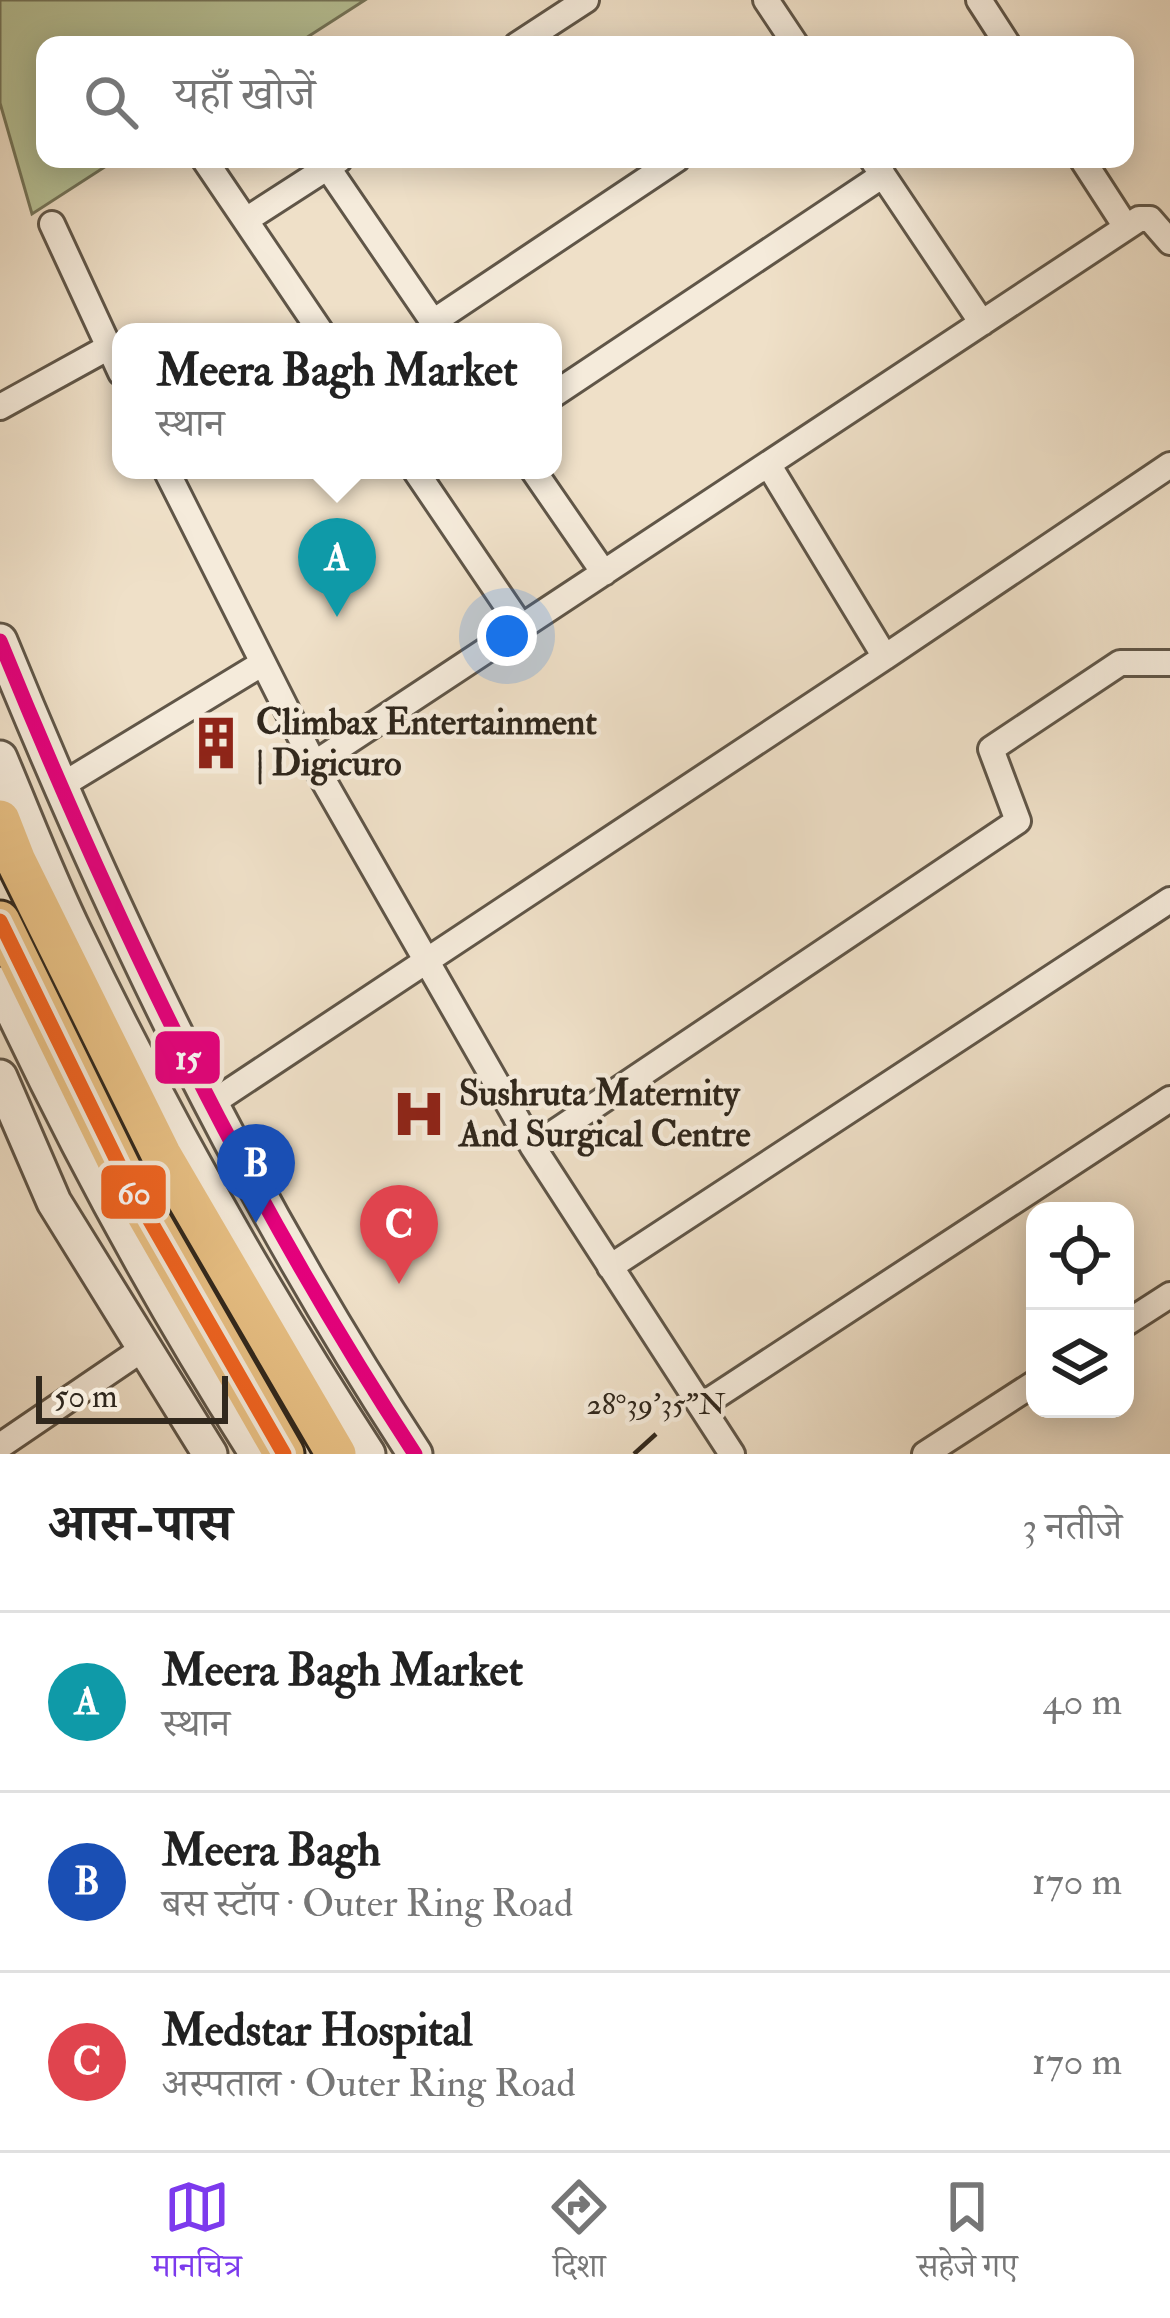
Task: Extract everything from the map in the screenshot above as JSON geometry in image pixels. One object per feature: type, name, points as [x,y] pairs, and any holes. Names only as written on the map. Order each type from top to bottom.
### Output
[{"type":"main road","points":[[0,820],[161,1154],[337,1454]]},
{"type":"main road","points":[[0,921],[125,1177],[284,1454]]},
{"type":"street","points":[[531,36],[586,0]]},
{"type":"street","points":[[766,0],[790,36]]},
{"type":"street","points":[[979,0],[1002,36]]},
{"type":"street","points":[[210,168],[316,323]]},
{"type":"street","points":[[246,220],[327,168]]},
{"type":"street","points":[[338,168],[434,323]]},
{"type":"street","points":[[442,323],[664,168]]},
{"type":"street","points":[[562,388],[876,168]]},
{"type":"street","points":[[878,168],[982,323]]},
{"type":"street","points":[[1088,168],[1126,227]]},
{"type":"street","points":[[314,764],[1139,219],[1150,219],[1170,242]]},
{"type":"street","points":[[52,224],[112,354]]},
{"type":"street","points":[[0,407],[109,347]]},
{"type":"street","points":[[768,464],[885,657]]},
{"type":"street","points":[[212,1103],[1170,465]]},
{"type":"street","points":[[170,479],[314,764],[533,1147],[732,1454]]},
{"type":"street","points":[[421,479],[522,628]]},
{"type":"street","points":[[539,479],[604,573]]},
{"type":"street","points":[[0,641],[59,787],[154,997],[342,1342],[415,1454]]},
{"type":"street","points":[[533,1147],[1018,821],[991,749],[1120,662],[1170,663]]},
{"type":"street","points":[[59,787],[263,664]]},
{"type":"street","points":[[0,758],[74,932],[165,1112],[368,1454]]},
{"type":"street","points":[[610,1267],[1170,900]]},
{"type":"street","points":[[0,984],[8,1019],[257,1454]]},
{"type":"street","points":[[0,1077],[54,1202],[210,1454]]},
{"type":"street","points":[[701,1406],[1170,1099]]},
{"type":"street","points":[[1134,1318],[1170,1295]]},
{"type":"street","points":[[0,1446],[144,1348]]},
{"type":"street","points":[[925,1454],[1026,1389]]},
{"type":"green space","points":[[0,0],[365,0],[309,36],[36,36],[36,168],[103,168],[32,214],[0,103]]},
{"type":"transit line","name":"15","points":[[0,641],[90,852],[188,1058],[295,1258],[415,1454]]},
{"type":"transit line","name":"60","points":[[0,921],[125,1177],[284,1454]]},
{"type":"place","name":"Meera Bagh Market","points":[[337,617]]},
{"type":"place","name":"Climbax Entertainment | Digicuro","points":[[216,743]]},
{"type":"place","name":"Sushruta Maternity And Surgical Centre","points":[[419,1114]]},
{"type":"place","name":"Meera Bagh","points":[[256,1223]]},
{"type":"place","name":"Medstar Hospital","points":[[399,1284]]}]
